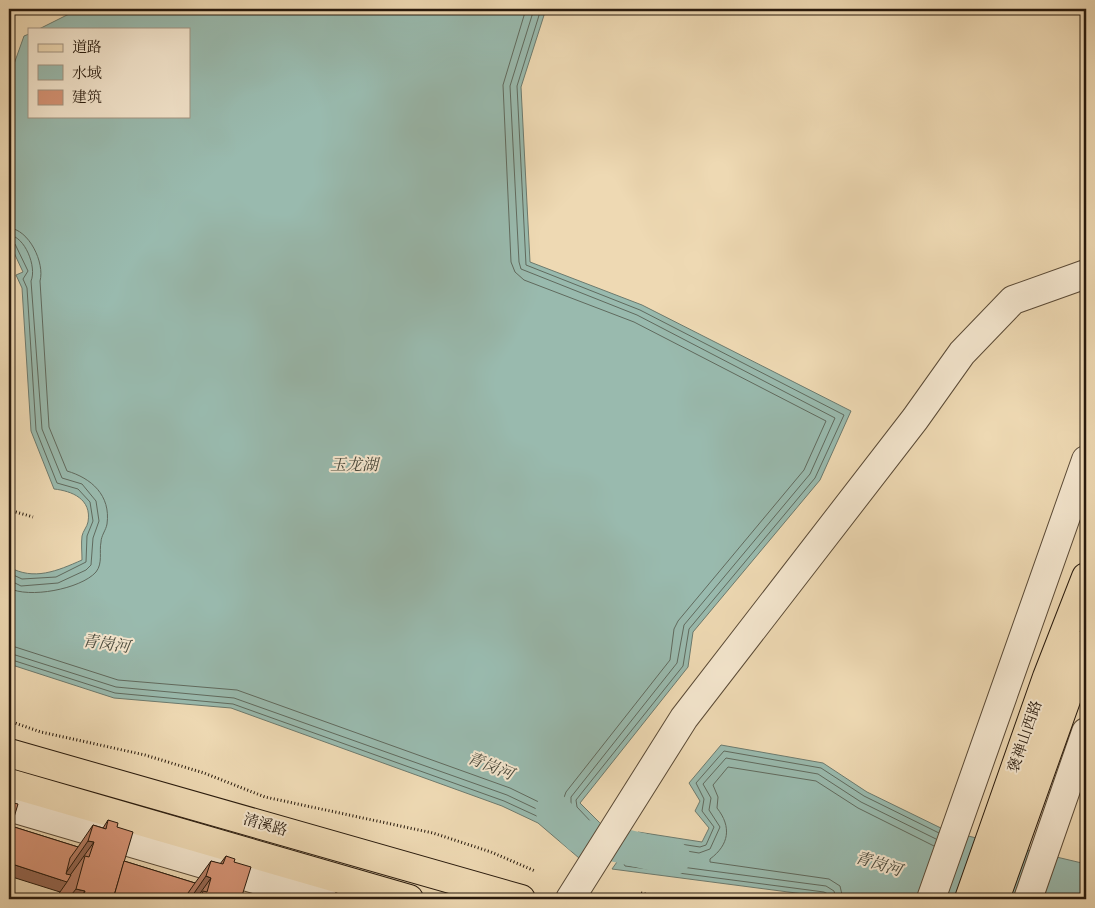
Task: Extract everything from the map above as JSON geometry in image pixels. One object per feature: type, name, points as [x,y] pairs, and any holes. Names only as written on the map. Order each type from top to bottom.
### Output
[{"type":"main road","name":"褒禅山西路","points":[[995,899],[1007,829],[1047,677],[1086,576]]},
{"type":"main road","name":"褒禅山西路","points":[[969,899],[1007,829],[1086,644]]},
{"type":"main road","name":"清溪路","points":[[9,753],[521,899]]},
{"type":"main road","name":"清溪路","points":[[9,783],[406,899]]},
{"type":"street","points":[[570,899],[684,718],[916,419],[962,353],[1013,300],[1086,274]]},
{"type":"street","points":[[931,899],[1086,460]]},
{"type":"street","points":[[1028,899],[1086,732]]},
{"type":"street","points":[[9,807],[323,899]]},
{"type":"street","points":[[406,899],[414,869]]},
{"type":"path","points":[[9,510],[33,517]]},
{"type":"path","points":[[9,721],[41,732],[170,762],[265,797],[433,833],[491,852],[535,871]]},
{"type":"path","points":[[641,893],[666,899]]},
{"type":"water","name":"玉龙湖","points":[[79,9],[546,9],[521,87],[530,262],[642,305],[851,411],[820,480],[693,632],[688,667],[580,803],[600,823],[579,858],[538,823],[502,806],[231,708],[114,698],[9,664],[9,567],[18,571],[36,574],[55,571],[82,560],[82,536],[87,524],[88,514],[84,502],[74,494],[54,489],[31,431],[22,288],[16,275],[23,272],[9,242],[9,78],[24,36],[28,34],[28,118],[190,118],[190,28],[41,28]]},
{"type":"water","points":[[721,745],[823,763],[867,792],[947,831],[1086,864],[1086,899],[842,899],[612,869],[638,832],[702,842],[709,828],[695,811],[700,801],[689,783]]},
{"type":"building","points":[[9,802],[18,804],[9,834]]},
{"type":"building","points":[[108,820],[118,823],[117,827],[133,832],[113,899],[102,899],[93,896],[92,899],[83,898],[85,891],[76,889],[85,856],[89,857],[94,842],[88,841],[93,825],[106,829]]},
{"type":"building","points":[[11,826],[78,847],[70,858],[66,874],[71,875],[67,882],[9,863],[9,834]]},
{"type":"building","points":[[226,856],[235,859],[234,862],[251,867],[241,899],[201,899],[203,891],[207,892],[211,878],[206,876],[211,861],[223,864]]},
{"type":"building","points":[[124,861],[195,883],[186,899],[125,899],[114,896]]},
{"type":"waterway","name":"青岗河","points":[[553,810],[580,836],[673,858]]}]
